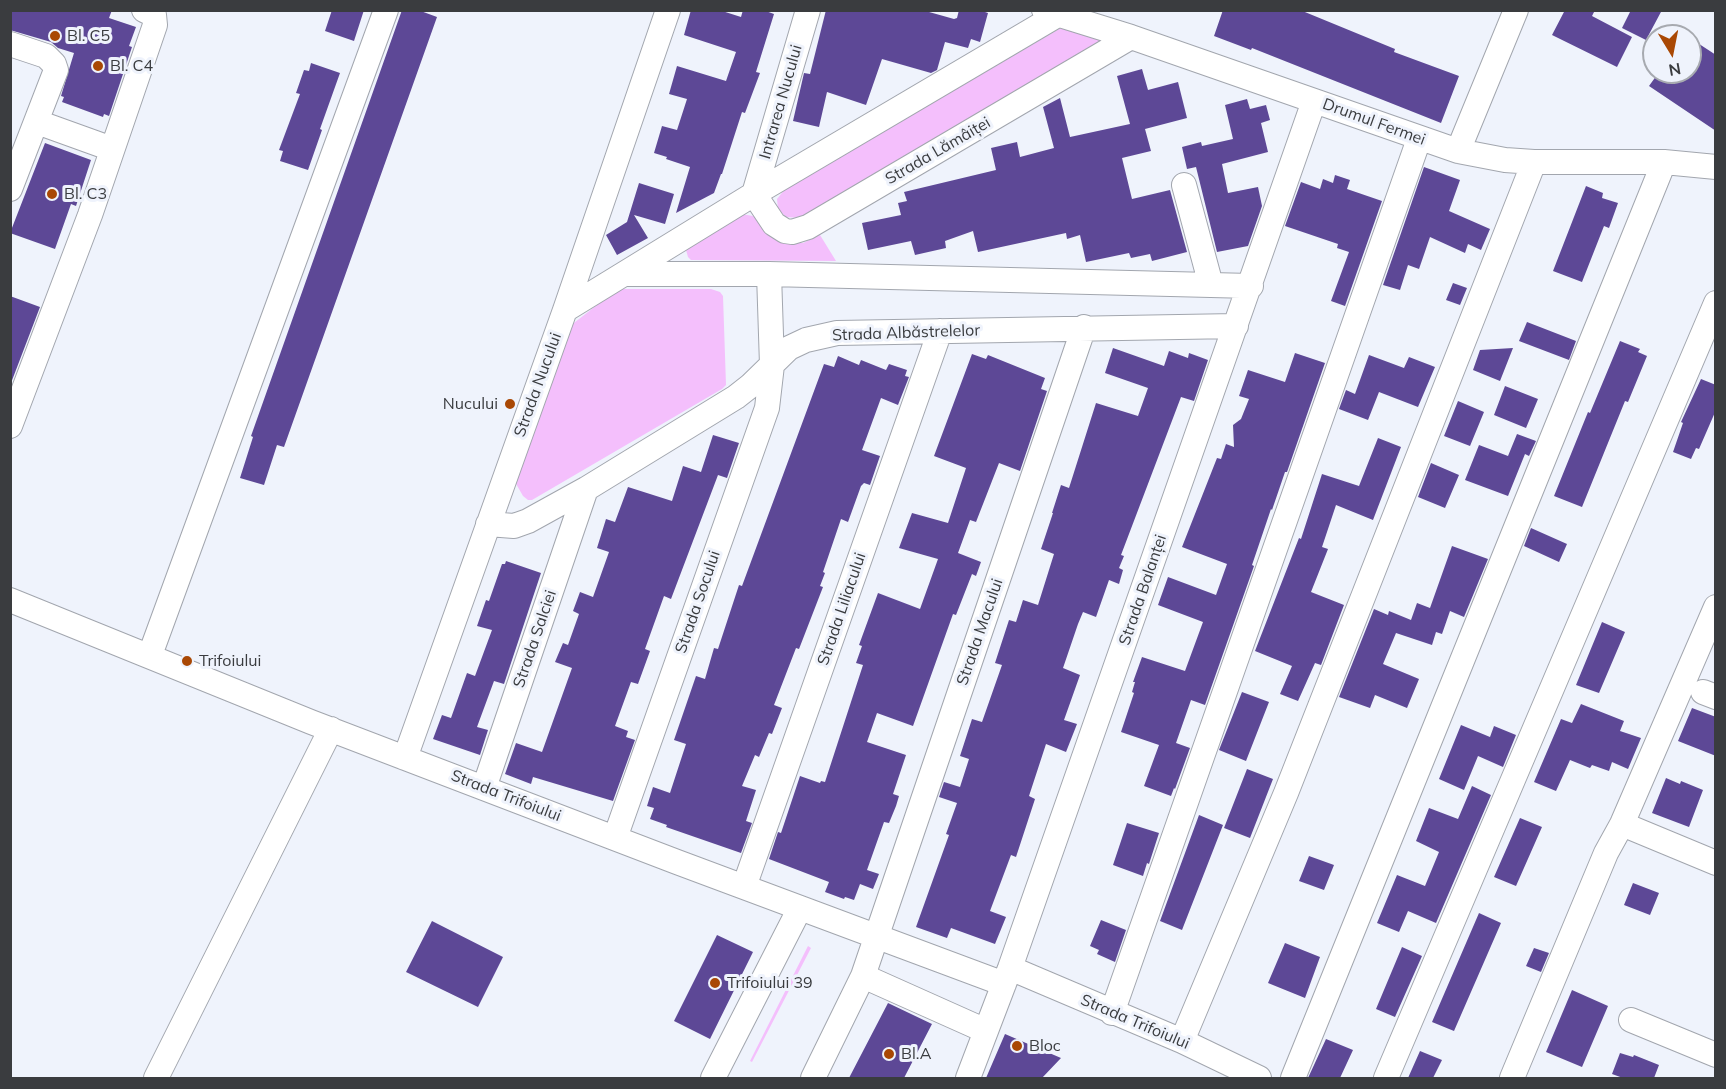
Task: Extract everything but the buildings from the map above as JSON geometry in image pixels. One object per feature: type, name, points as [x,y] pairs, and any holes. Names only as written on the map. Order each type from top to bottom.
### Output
[{"type":"street","points":[[10,426],[90,215],[155,25],[154,15],[144,10]]},
{"type":"street","points":[[150,655],[386,10]]},
{"type":"street","name":"Strada Nucului","points":[[405,758],[565,310],[668,10]]},
{"type":"street","name":"Intrarea Nucului","points":[[753,194],[808,10]]},
{"type":"street","points":[[1458,151],[1516,10]]},
{"type":"street","points":[[565,310],[1056,12]]},
{"type":"street","name":"Drumul Fermei","points":[[1056,12],[1458,151],[1505,160],[1534,162],[1664,162],[1716,167]]},
{"type":"street","name":"Strada Lămâiței","points":[[753,194],[767,216],[779,229],[792,232],[808,227],[1131,37]]},
{"type":"street","points":[[10,44],[46,56],[54,64],[54,78],[10,189]]},
{"type":"street","name":"Strada Balanței","points":[[968,1078],[1007,976],[1251,286],[1314,101]]},
{"type":"street","points":[[37,122],[112,149]]},
{"type":"street","points":[[1112,1013],[1419,139]]},
{"type":"street","points":[[1182,1041],[1286,793],[1534,162]]},
{"type":"street","points":[[1293,1078],[1664,162]]},
{"type":"street","points":[[1184,185],[1211,285]]},
{"type":"street","points":[[625,274],[770,274],[1251,286]]},
{"type":"street","name":"Strada Socului","points":[[615,838],[767,408],[772,365],[770,274]]},
{"type":"street","points":[[1386,1078],[1716,303]]},
{"type":"street","name":"Strada Albăstrelelor","points":[[488,525],[514,526],[528,521],[586,489],[736,397],[789,348],[806,340],[837,333],[1236,326]]},
{"type":"street","name":"Strada Macului","points":[[813,1078],[863,976],[1084,327]]},
{"type":"street","name":"Strada Liliacului","points":[[744,887],[940,331]]},
{"type":"street","name":"Strada Salciei","points":[[484,788],[586,489]]},
{"type":"street","name":"Strada Trifoiului","points":[[10,600],[405,758],[875,937],[1007,976],[1112,1013],[1182,1041],[1259,1078]]},
{"type":"street","points":[[1512,1078],[1606,853],[1622,824],[1716,607]]},
{"type":"street","points":[[156,1078],[331,729]]},
{"type":"street","points":[[1622,824],[1716,863]]},
{"type":"street","points":[[713,1078],[800,908]]},
{"type":"street","points":[[863,976],[986,1030]]},
{"type":"street","points":[[1631,1020],[1716,1055]]},
{"type":"shaded area","points":[[1066,25],[1104,39],[801,218],[786,217],[778,209],[777,199],[785,189]]},
{"type":"shaded area","points":[[741,214],[753,216],[792,243],[803,243],[820,235],[836,261],[691,260],[688,257],[686,250]]},
{"type":"shaded area","points":[[621,289],[711,289],[720,292],[723,296],[726,385],[532,500],[528,500],[515,482],[570,326],[615,291]]},
{"type":"shaded area","points":[[808,946],[811,948],[752,1062],[750,1061]]},
{"type":"place","name":"Bl. C5","points":[[55,36]]},
{"type":"place","name":"Bl. C4","points":[[98,66]]},
{"type":"place","name":"Bl. C3","points":[[52,194]]},
{"type":"place","name":"Nucului","points":[[510,404]]},
{"type":"place","name":"Trifoiului","points":[[187,661]]},
{"type":"place","name":"Trifoiului 39","points":[[715,983]]},
{"type":"place","name":"Bloc","points":[[1017,1046]]},
{"type":"place","name":"Bl.A","points":[[889,1054]]}]
